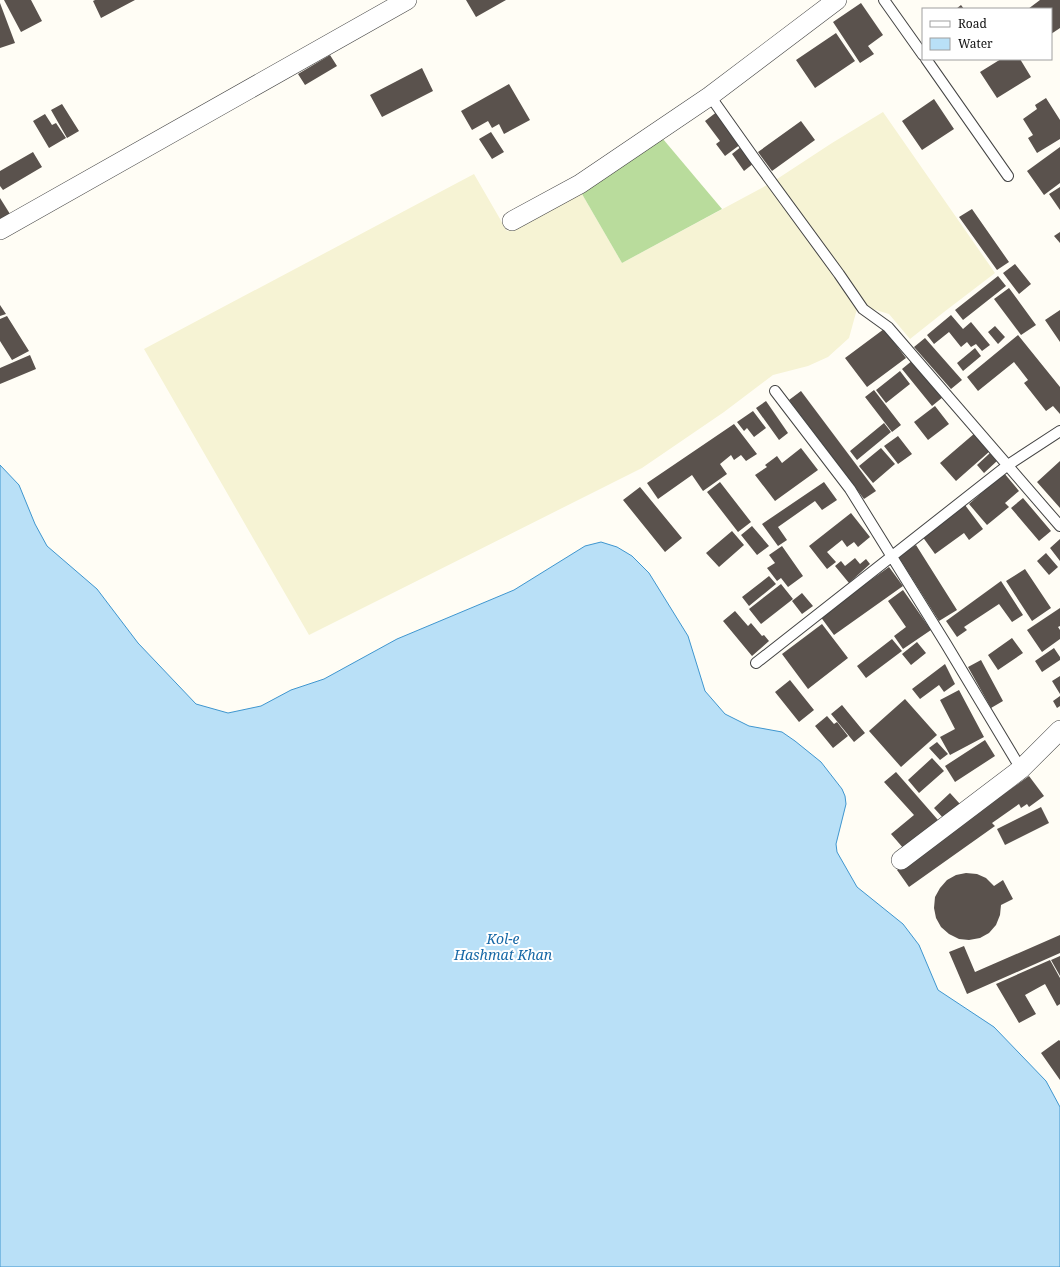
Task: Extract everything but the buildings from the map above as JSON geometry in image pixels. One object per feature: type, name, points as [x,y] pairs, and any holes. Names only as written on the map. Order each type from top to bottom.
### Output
[{"type":"street","points":[[0,230],[407,0]]},
{"type":"street","points":[[512,221],[580,184],[710,96],[837,0]]},
{"type":"street","points":[[901,860],[1021,769],[1060,730]]},
{"type":"lane","points":[[884,0],[922,54]]},
{"type":"lane","points":[[927,60],[1008,176]]},
{"type":"lane","points":[[710,96],[863,309],[888,327],[1060,526]]},
{"type":"lane","points":[[775,391],[850,489],[1021,769]]},
{"type":"lane","points":[[756,663],[892,558],[1008,465],[1060,431]]},
{"type":"shaded area","points":[[883,112],[995,273],[910,339],[889,314],[866,307],[774,181]]},
{"type":"shaded area","points":[[474,174],[507,231],[582,194],[622,263],[769,184],[857,309],[849,338],[828,357],[808,366],[773,375],[724,412],[642,468],[309,635],[144,349]]},
{"type":"green space","points":[[663,139],[722,209],[622,263],[582,194]]},
{"type":"water","name":"Kol-e Hashmat Khan","points":[[0,465],[19,485],[35,524],[47,546],[97,589],[138,643],[196,704],[228,713],[261,706],[291,690],[324,679],[397,639],[514,590],[585,546],[601,542],[617,547],[632,556],[649,573],[688,636],[705,691],[725,714],[749,726],[782,732],[821,762],[842,789],[846,804],[836,844],[837,852],[857,887],[903,924],[919,945],[938,990],[994,1027],[1046,1081],[1060,1107],[1060,1267],[0,1267]]}]
